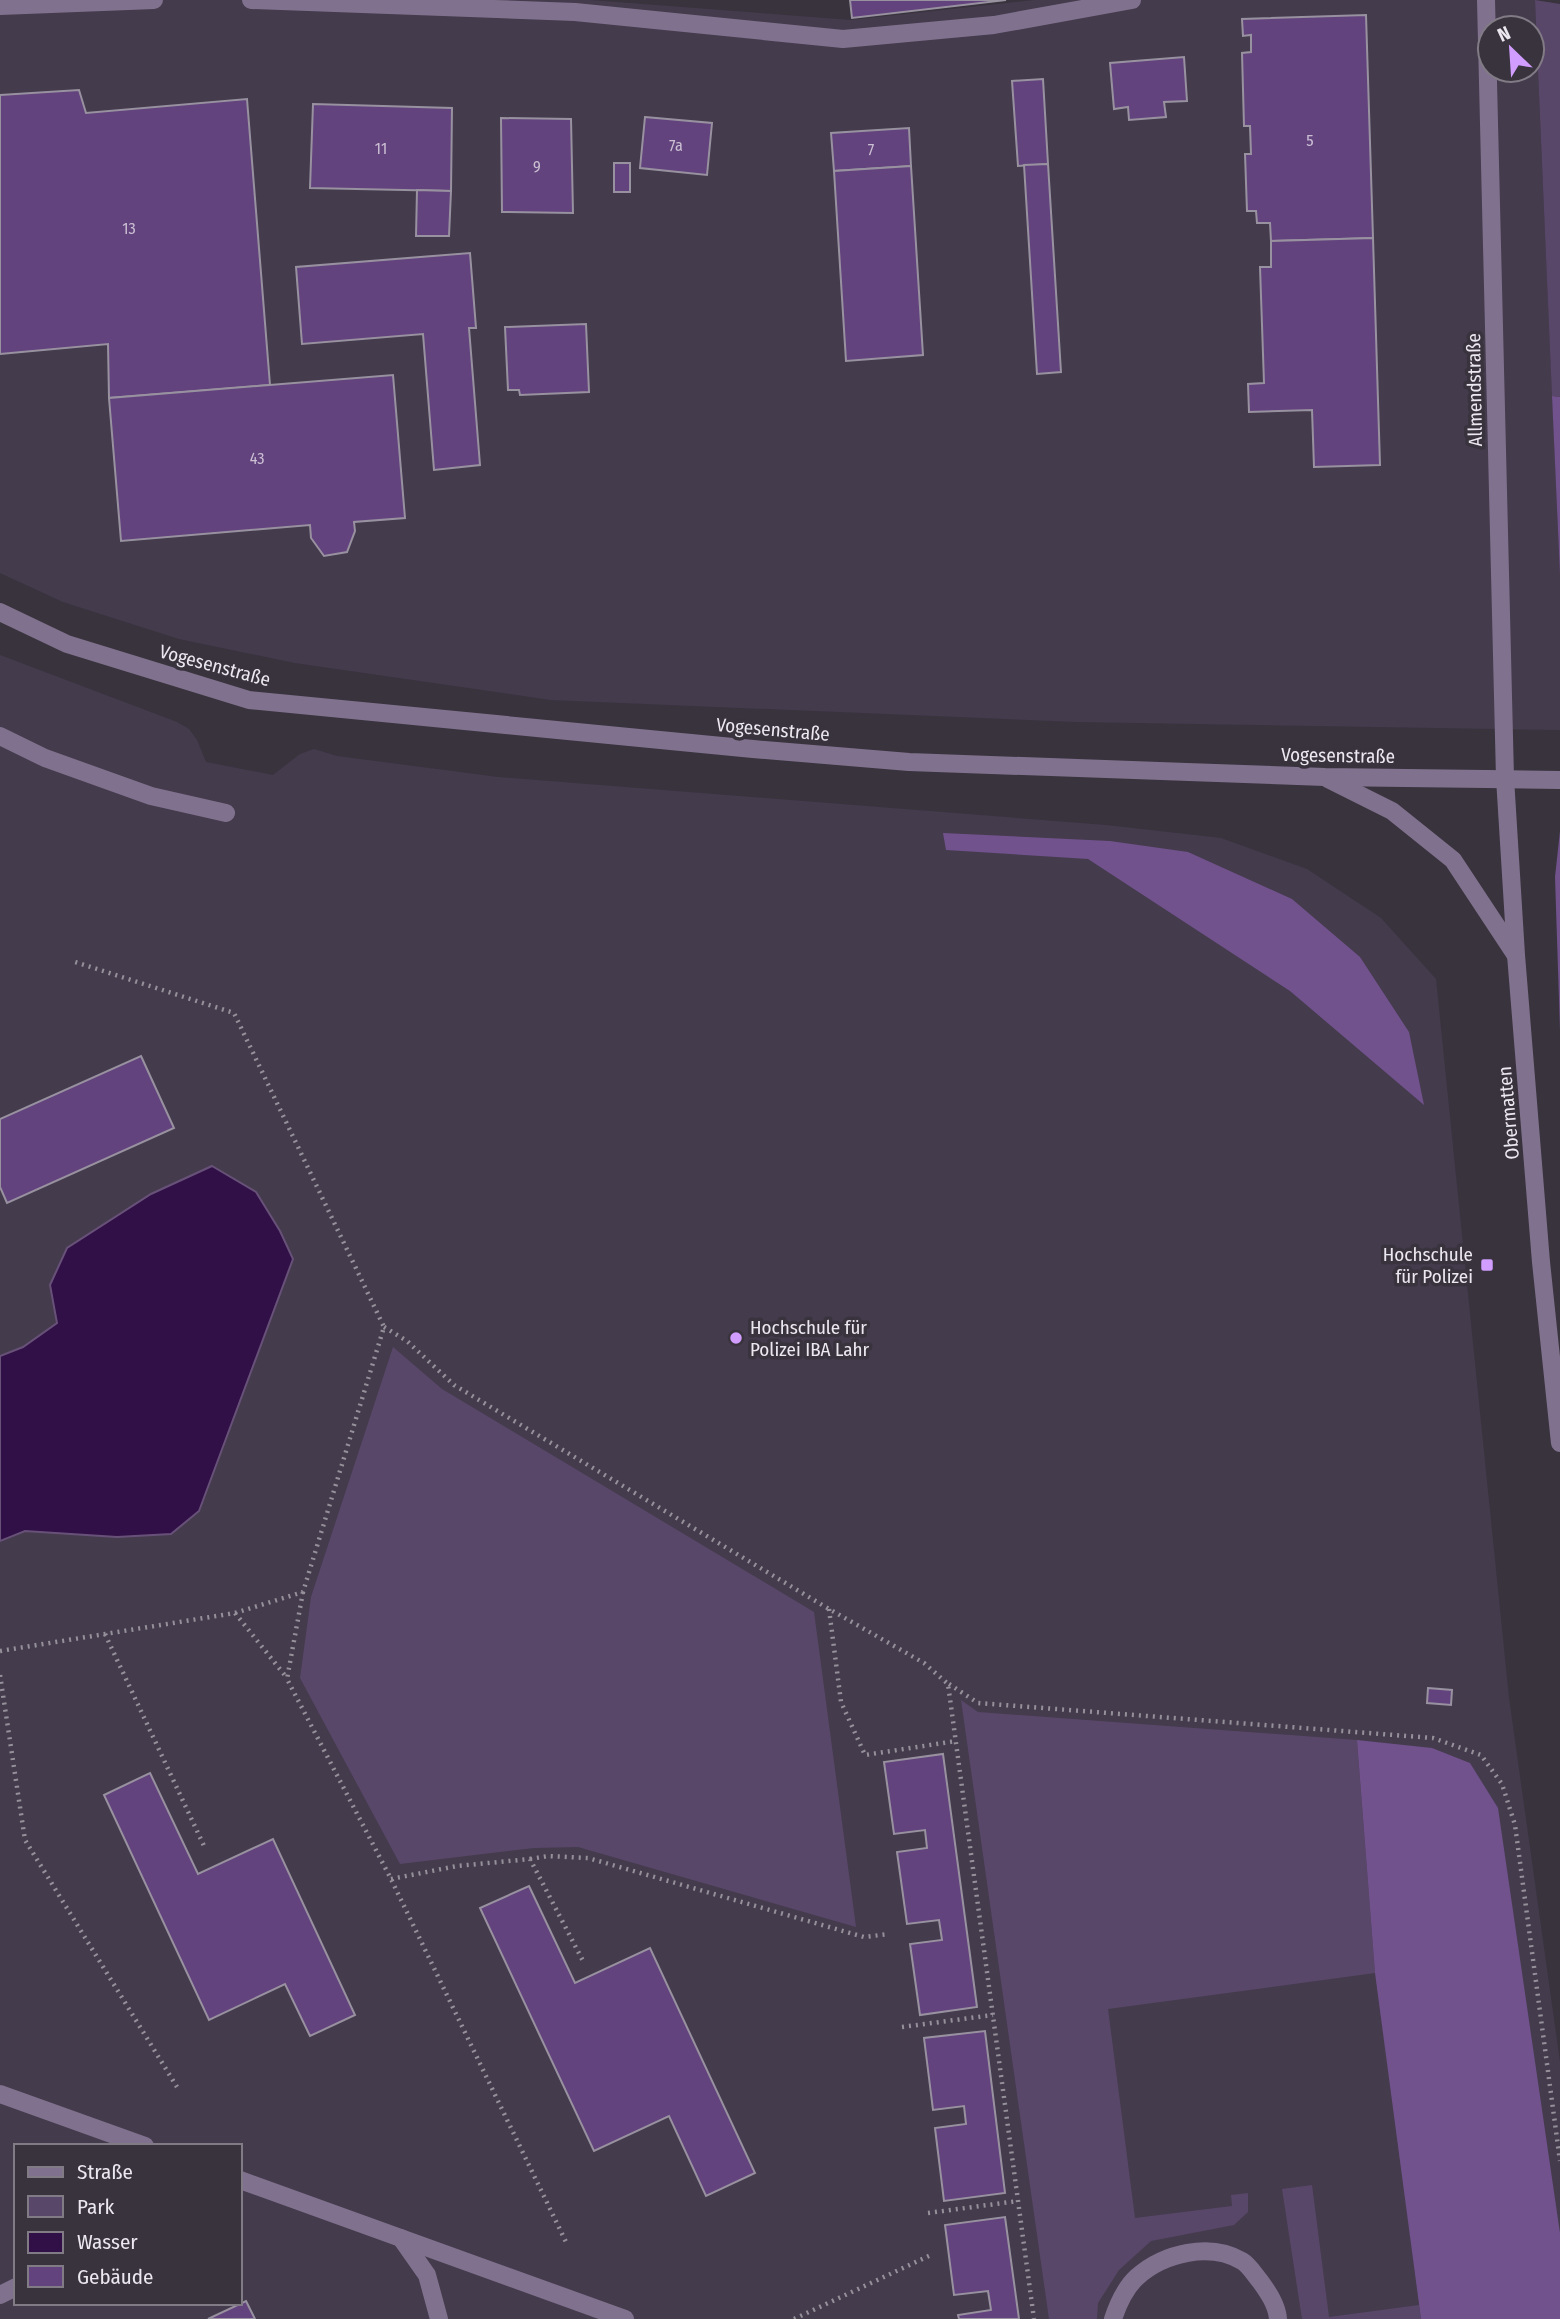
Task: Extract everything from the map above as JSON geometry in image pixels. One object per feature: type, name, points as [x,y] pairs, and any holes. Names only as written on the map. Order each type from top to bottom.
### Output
[{"type":"street","points":[[0,6],[154,0]]},
{"type":"street","points":[[251,0],[574,6],[843,39],[993,25],[1132,0]]},
{"type":"street","name":"Allmendstraße","points":[[1486,0],[1505,778]]},
{"type":"street","name":"Vogesenstraße","points":[[0,612],[67,644],[249,700],[725,747],[909,762],[1325,777],[1560,779]]},
{"type":"street","points":[[0,736],[45,758],[151,796],[226,813]]},
{"type":"street","points":[[1325,777],[1392,811],[1453,860],[1516,955]]},
{"type":"street","name":"Obermatten","points":[[1505,778],[1516,955],[1541,1262],[1560,1443]]},
{"type":"street","points":[[0,2094],[139,2144]]},
{"type":"street","points":[[242,2181],[625,2319]]},
{"type":"street","points":[[400,2238],[427,2275],[439,2319]]},
{"type":"street","points":[[1113,2319],[1120,2300],[1135,2278],[1153,2266],[1179,2255],[1209,2250],[1243,2262],[1268,2292],[1278,2319]]},
{"type":"path","points":[[72,961],[234,1013],[384,1327],[407,1340],[454,1385],[924,1663],[948,1684],[978,1703],[1433,1738],[1481,1755],[1502,1784],[1514,1825],[1560,2161]]},
{"type":"path","points":[[287,1679],[303,1592],[384,1327]]},
{"type":"path","points":[[0,1651],[235,1613],[303,1592]]},
{"type":"path","points":[[829,1609],[841,1702],[865,1755],[956,1741]]},
{"type":"path","points":[[235,1613],[287,1679],[391,1879],[566,2242]]},
{"type":"path","points":[[105,1634],[205,1848]]},
{"type":"path","points":[[0,1675],[25,1840],[177,2087]]},
{"type":"path","points":[[948,1684],[1034,2319]]},
{"type":"path","points":[[391,1879],[457,1866],[548,1856],[587,1858],[864,1937],[890,1934]]},
{"type":"path","points":[[530,1859],[583,1961]]},
{"type":"path","points":[[902,2026],[993,2015]]},
{"type":"path","points":[[928,2213],[1018,2202]]},
{"type":"path","points":[[794,2319],[933,2254]]},
{"type":"shaded area","points":[[0,0],[590,0],[851,20],[1035,0],[1535,0],[1536,14],[1476,14],[1476,84],[1539,84],[1560,575],[1560,730],[1077,722],[551,700],[295,663],[179,639],[63,602],[0,573]]},
{"type":"shaded area","points":[[1552,396],[1560,397],[1560,575]]},
{"type":"shaded area","name":"Hochschule für Polizei IBA Lahr","points":[[0,655],[177,722],[189,729],[197,740],[206,762],[273,775],[300,754],[314,749],[337,756],[498,777],[1106,825],[1221,838],[1307,869],[1381,918],[1436,979],[1509,1698],[1560,2062],[1560,2319],[0,2319]]},
{"type":"shaded area","points":[[1560,831],[1560,1030],[1555,877]]},
{"type":"shaded area","points":[[943,833],[1110,841],[1188,852],[1292,899],[1360,957],[1409,1032],[1424,1105],[1290,991],[1088,859],[946,850]]},
{"type":"shaded area","points":[[1357,1740],[1432,1748],[1470,1763],[1498,1808],[1560,2233],[1560,2319],[1421,2319],[1375,1973]]},
{"type":"green space","points":[[1535,0],[1560,4],[1560,397],[1552,396],[1539,84],[1546,84],[1546,14],[1536,14]]},
{"type":"green space","points":[[393,1347],[442,1389],[814,1612],[856,1927],[578,1847],[534,1848],[400,1864],[300,1678],[311,1597]]},
{"type":"green space","points":[[961,1700],[978,1712],[1357,1740],[1375,1973],[1108,2009],[1135,2218],[1232,2206],[1231,2195],[1248,2193],[1248,2212],[1234,2225],[1151,2241],[1119,2270],[1098,2303],[1097,2319],[1049,2319]]},
{"type":"green space","points":[[1312,2185],[1329,2317],[1419,2305],[1421,2319],[1302,2319],[1282,2189]]},
{"type":"water","points":[[212,1166],[256,1192],[280,1231],[293,1259],[199,1511],[171,1534],[117,1537],[25,1531],[0,1541],[0,1356],[23,1347],[57,1323],[50,1285],[67,1248],[151,1194]]},
{"type":"building","points":[[850,0],[1006,0],[852,18]]},
{"type":"building","points":[[1366,15],[1373,238],[1271,241],[1270,223],[1257,223],[1256,211],[1247,211],[1245,154],[1251,154],[1250,126],[1244,126],[1242,53],[1251,52],[1251,35],[1243,36],[1242,19]]},
{"type":"building","points":[[1184,57],[1187,101],[1164,102],[1166,117],[1129,120],[1128,107],[1114,109],[1110,63]]},
{"type":"building","points":[[1043,79],[1048,164],[1018,166],[1012,81]]},
{"type":"building","points":[[79,90],[86,113],[247,99],[270,385],[109,398],[108,344],[0,354],[0,95]]},
{"type":"building","points":[[313,104],[452,108],[451,191],[310,188]]},
{"type":"building","points":[[645,117],[712,123],[707,175],[640,168]]},
{"type":"building","points":[[501,118],[571,119],[573,213],[502,212]]},
{"type":"building","points":[[909,128],[911,166],[834,171],[831,133]]},
{"type":"building","points":[[614,163],[630,163],[630,192],[614,192]]},
{"type":"building","points":[[1048,164],[1061,372],[1037,374],[1024,165]]},
{"type":"building","points":[[911,166],[923,355],[846,361],[834,171]]},
{"type":"building","points":[[417,190],[451,191],[449,236],[416,236]]},
{"type":"building","points":[[1373,238],[1380,465],[1314,467],[1312,410],[1249,412],[1248,384],[1264,383],[1260,267],[1271,267],[1271,241]]},
{"type":"building","points":[[470,253],[476,328],[469,328],[480,465],[434,470],[423,334],[302,344],[296,267]]},
{"type":"building","points":[[586,324],[589,392],[520,395],[519,390],[508,390],[505,327]]},
{"type":"building","points":[[393,375],[405,518],[354,522],[355,531],[347,552],[324,556],[311,538],[310,525],[121,541],[109,398]]},
{"type":"building","points":[[141,1056],[174,1128],[7,1203],[0,1187],[0,1119]]},
{"type":"building","points":[[1428,1688],[1452,1690],[1451,1705],[1427,1703]]},
{"type":"building","points":[[943,1754],[977,2007],[920,2015],[910,1944],[942,1940],[939,1920],[907,1924],[897,1852],[927,1848],[925,1830],[894,1834],[884,1762]]},
{"type":"building","points":[[150,1773],[198,1874],[273,1839],[355,2015],[310,2036],[285,1984],[209,2020],[104,1795]]},
{"type":"building","points":[[529,1886],[575,1983],[650,1948],[755,2173],[706,2196],[669,2116],[594,2151],[480,1908]]},
{"type":"building","points":[[985,2031],[1005,2193],[944,2201],[935,2128],[966,2124],[964,2106],[933,2110],[924,2038]]},
{"type":"building","points":[[1005,2217],[1019,2319],[959,2319],[958,2315],[991,2310],[988,2291],[954,2295],[945,2225]]},
{"type":"building","points":[[246,2301],[255,2319],[208,2319],[242,2305]]},
{"type":"place","name":"Hochschule für Polizei","points":[[1487,1265]]},
{"type":"place","name":"Hochschule für Polizei IBA Lahr","points":[[736,1338]]}]
